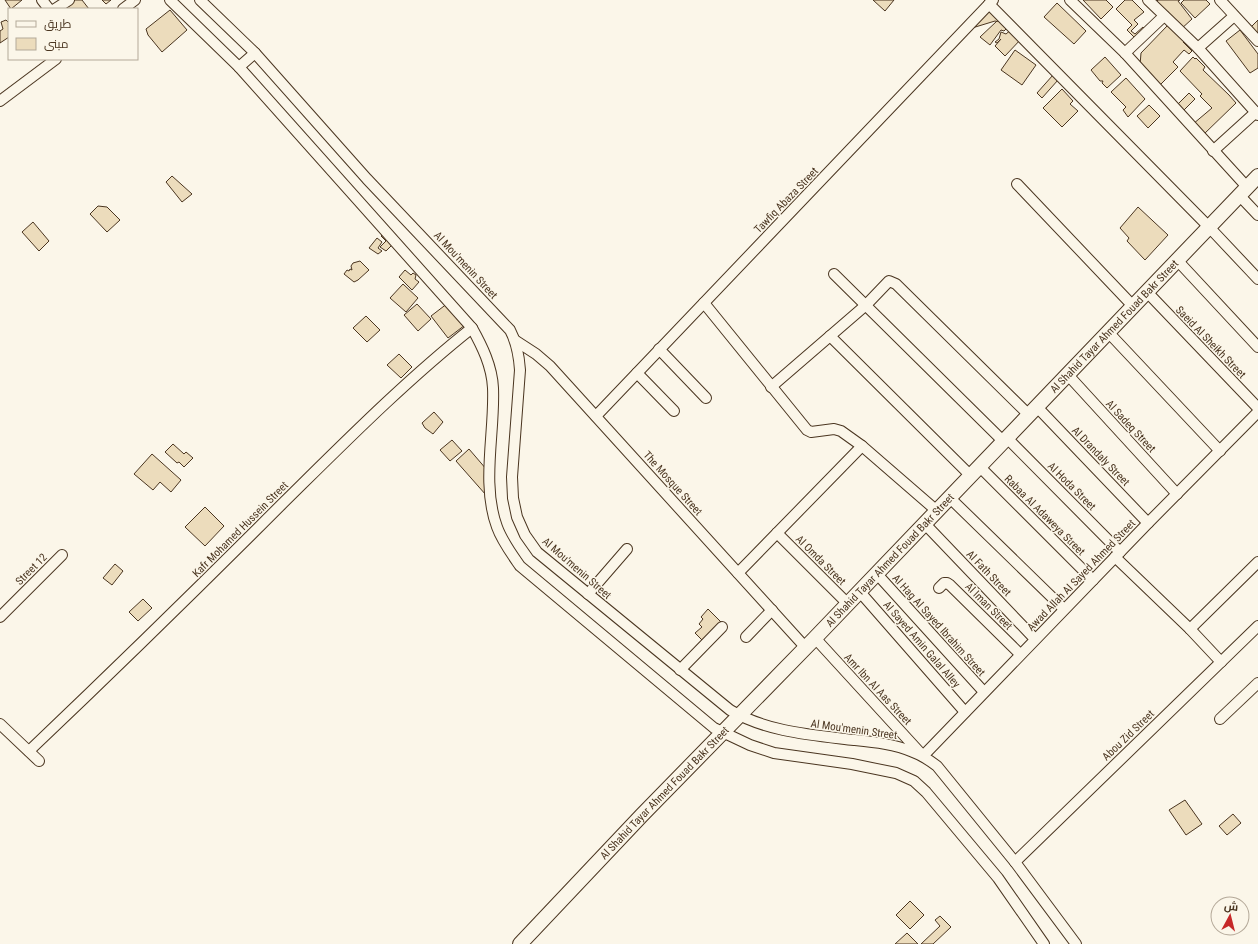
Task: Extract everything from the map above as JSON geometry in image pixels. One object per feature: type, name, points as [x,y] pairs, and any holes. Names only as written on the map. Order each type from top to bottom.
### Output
[{"type":"street","points":[[42,0],[48,8]]},
{"type":"street","points":[[57,8],[69,0]]},
{"type":"street","points":[[124,8],[135,0]]},
{"type":"street","points":[[170,0],[239,67],[472,328],[482,346],[489,366],[493,387],[490,481],[491,504],[497,526],[506,547],[520,566],[714,728],[750,745],[774,753],[876,768],[896,773],[914,781],[926,792],[998,878],[1044,944]]},
{"type":"street","name":"Al Mou'menin Street","points":[[200,0],[255,53],[367,179],[510,330],[516,341],[520,370],[512,478],[513,498],[517,517],[525,536],[537,552],[680,670],[730,710],[739,715],[780,729],[805,734],[897,746],[923,756],[937,766],[1015,862],[1076,944]]},
{"type":"street","points":[[1070,0],[1125,53],[1213,151],[1243,191],[1258,215]]},
{"type":"street","points":[[1148,0],[1198,48],[1257,114],[1213,151]]},
{"type":"street","points":[[1220,0],[1258,41]]},
{"type":"street","points":[[991,2],[1258,279]]},
{"type":"street","name":"Tawfiq Abaza Street","points":[[596,416],[991,2]]},
{"type":"street","points":[[1125,53],[1164,16]]},
{"type":"street","points":[[1198,48],[1234,16]]},
{"type":"street","points":[[239,67],[255,53]]},
{"type":"street","points":[[0,101],[55,60]]},
{"type":"street","name":"Al Shahid Tayar Ahmed Fouad Bakr Street","points":[[520,944],[642,815],[860,592],[1258,176]]},
{"type":"street","points":[[1017,184],[1133,306]]},
{"type":"street","points":[[1177,260],[1258,346]]},
{"type":"street","name":"Al Hoda Street","points":[[834,274],[1005,440],[1118,554],[1221,662]]},
{"type":"street","name":"Al Drandaly Street","points":[[771,387],[866,305],[887,282],[892,282],[1033,411],[1148,522]]},
{"type":"street","name":"Saeid Al Sheikh Street","points":[[1147,292],[1258,408]]},
{"type":"street","points":[[704,303],[807,430],[811,432],[834,429],[841,430],[938,511]]},
{"type":"street","name":"Kafr Mohamed Hussein Street","points":[[29,751],[341,446],[435,357],[472,328]]},
{"type":"street","points":[[1108,332],[1220,451]]},
{"type":"street","name":"Rabaa Al Adaweya Street","points":[[830,336],[1093,580]]},
{"type":"street","name":"The Mosque Street","points":[[516,341],[536,354],[550,366],[772,610],[810,643]]},
{"type":"street","points":[[659,350],[706,398]]},
{"type":"street","points":[[637,373],[674,411]]},
{"type":"street","name":"Al Sadeq Street","points":[[1068,375],[1177,494]]},
{"type":"street","name":"Awad Allah Al Sayed Ahmed Street","points":[[923,756],[1148,522],[1258,412]]},
{"type":"street","points":[[738,573],[862,446]]},
{"type":"street","points":[[950,498],[1064,609]]},
{"type":"street","name":"Al Fath Street","points":[[925,524],[1036,639]]},
{"type":"street","name":"Al Omda Street","points":[[777,533],[848,604]]},
{"type":"street","points":[[588,594],[627,548]]},
{"type":"street","name":"Street 12","points":[[0,617],[62,555]]},
{"type":"street","points":[[1190,629],[1258,562]]},
{"type":"street","name":"Al Hag Al Sayed Ibrahim Street","points":[[877,574],[984,692]]},
{"type":"street","name":"Al Iman Street","points":[[939,588],[944,583],[950,585],[1020,654]]},
{"type":"street","name":"Al Sayed Amin Galal Alley","points":[[860,592],[966,712]]},
{"type":"street","points":[[746,637],[772,610]]},
{"type":"street","name":"Abou Zid Street","points":[[1015,862],[1258,626]]},
{"type":"street","points":[[680,670],[722,627]]},
{"type":"street","name":"Amr Ibn Al Aas Street","points":[[810,643],[923,756]]},
{"type":"street","points":[[1220,719],[1258,683]]},
{"type":"street","points":[[0,724],[39,761]]},
{"type":"building","points":[[5,0],[22,0],[12,8],[10,8]]},
{"type":"building","points":[[73,0],[82,0],[88,8],[62,8]]},
{"type":"building","points":[[102,0],[111,0],[106,4]]},
{"type":"building","points":[[873,0],[894,0],[885,11]]},
{"type":"building","points":[[1083,0],[1106,0],[1113,7],[1101,19]]},
{"type":"building","points":[[1125,0],[1132,0],[1144,12],[1134,20],[1138,24],[1131,31],[1135,34],[1143,27],[1146,30],[1136,39],[1127,30],[1132,25],[1116,9]]},
{"type":"building","points":[[1158,0],[1180,0],[1178,1],[1192,19],[1180,30],[1155,3]]},
{"type":"building","points":[[1184,0],[1206,0],[1210,4],[1195,18],[1181,3]]},
{"type":"building","points":[[1057,3],[1086,31],[1074,44],[1044,17]]},
{"type":"building","points":[[990,8],[1005,24],[995,21],[972,28]]},
{"type":"building","points":[[170,10],[187,30],[162,52],[148,35],[146,29]]},
{"type":"building","points":[[6,20],[8,22],[8,38],[0,43],[0,31],[3,29],[1,22]]},
{"type":"building","points":[[1258,20],[1258,38],[1249,29]]},
{"type":"building","points":[[997,21],[1000,22],[1006,29],[1004,31],[1001,30],[990,45],[980,37]]},
{"type":"building","points":[[1168,25],[1185,41],[1183,42],[1192,51],[1189,54],[1184,50],[1173,62],[1178,67],[1159,86],[1140,65],[1141,53]]},
{"type":"building","points":[[1012,29],[1022,38],[1005,56],[995,46],[1001,39],[997,43],[995,42],[999,39],[1001,32],[1006,34]]},
{"type":"building","points":[[1240,30],[1258,54],[1258,68],[1250,73],[1226,41]]},
{"type":"building","points":[[1015,50],[1036,65],[1022,85],[1001,70]]},
{"type":"building","points":[[1105,57],[1121,75],[1107,88],[1102,83],[1103,81],[1100,81],[1091,70]]},
{"type":"building","points":[[1193,57],[1205,67],[1203,70],[1236,103],[1203,135],[1193,124],[1212,108],[1200,96],[1202,94],[1180,71]]},
{"type":"building","points":[[1053,75],[1058,80],[1042,98],[1037,93]]},
{"type":"building","points":[[1126,78],[1145,99],[1128,117],[1123,110],[1126,107],[1111,92]]},
{"type":"building","points":[[1062,89],[1073,101],[1070,104],[1078,111],[1062,127],[1043,108]]},
{"type":"building","points":[[1189,93],[1195,99],[1182,112],[1176,106]]},
{"type":"building","points":[[1149,105],[1160,116],[1148,128],[1137,116]]},
{"type":"building","points":[[172,176],[192,194],[182,202],[166,182]]},
{"type":"building","points":[[98,206],[107,207],[120,220],[107,232],[90,214]]},
{"type":"building","points":[[1138,207],[1168,235],[1145,260],[1127,241],[1129,238],[1120,228]]},
{"type":"building","points":[[33,222],[49,241],[39,251],[22,232]]},
{"type":"building","points":[[384,233],[393,244],[386,251],[380,247],[386,241],[381,236]]},
{"type":"building","points":[[377,238],[382,242],[378,248],[382,251],[378,254],[369,248]]},
{"type":"building","points":[[360,261],[369,270],[354,282],[344,274],[347,270],[352,270],[351,266],[353,263]]},
{"type":"building","points":[[405,270],[411,275],[413,273],[416,275],[415,279],[419,282],[412,290],[399,277]]},
{"type":"building","points":[[403,284],[418,298],[406,312],[390,298]]},
{"type":"building","points":[[448,303],[465,325],[448,338],[431,316]]},
{"type":"building","points":[[417,304],[431,319],[418,331],[404,315]]},
{"type":"building","points":[[366,316],[380,330],[367,342],[353,328]]},
{"type":"building","points":[[399,354],[412,367],[401,378],[387,365]]},
{"type":"building","points":[[434,412],[443,422],[433,434],[425,428],[422,423]]},
{"type":"building","points":[[452,440],[462,451],[450,461],[440,450]]},
{"type":"building","points":[[173,444],[184,454],[186,452],[193,458],[184,467],[165,452]]},
{"type":"building","points":[[469,449],[487,470],[486,495],[456,461]]},
{"type":"building","points":[[152,454],[181,480],[171,492],[160,482],[153,490],[134,474]]},
{"type":"building","points":[[205,507],[224,526],[205,546],[185,527]]},
{"type":"building","points":[[115,564],[123,571],[112,585],[103,578]]},
{"type":"building","points":[[143,599],[152,608],[138,621],[129,612]]},
{"type":"building","points":[[708,609],[722,623],[704,642],[695,633],[702,627],[699,624],[703,619],[701,617]]},
{"type":"building","points":[[1185,800],[1202,824],[1186,835],[1169,810]]},
{"type":"building","points":[[1233,814],[1241,823],[1227,835],[1219,826]]},
{"type":"building","points":[[910,901],[924,915],[910,929],[896,915]]},
{"type":"building","points":[[940,916],[951,927],[933,944],[921,944],[940,926],[935,920]]},
{"type":"building","points":[[907,933],[918,944],[895,944]]}]
